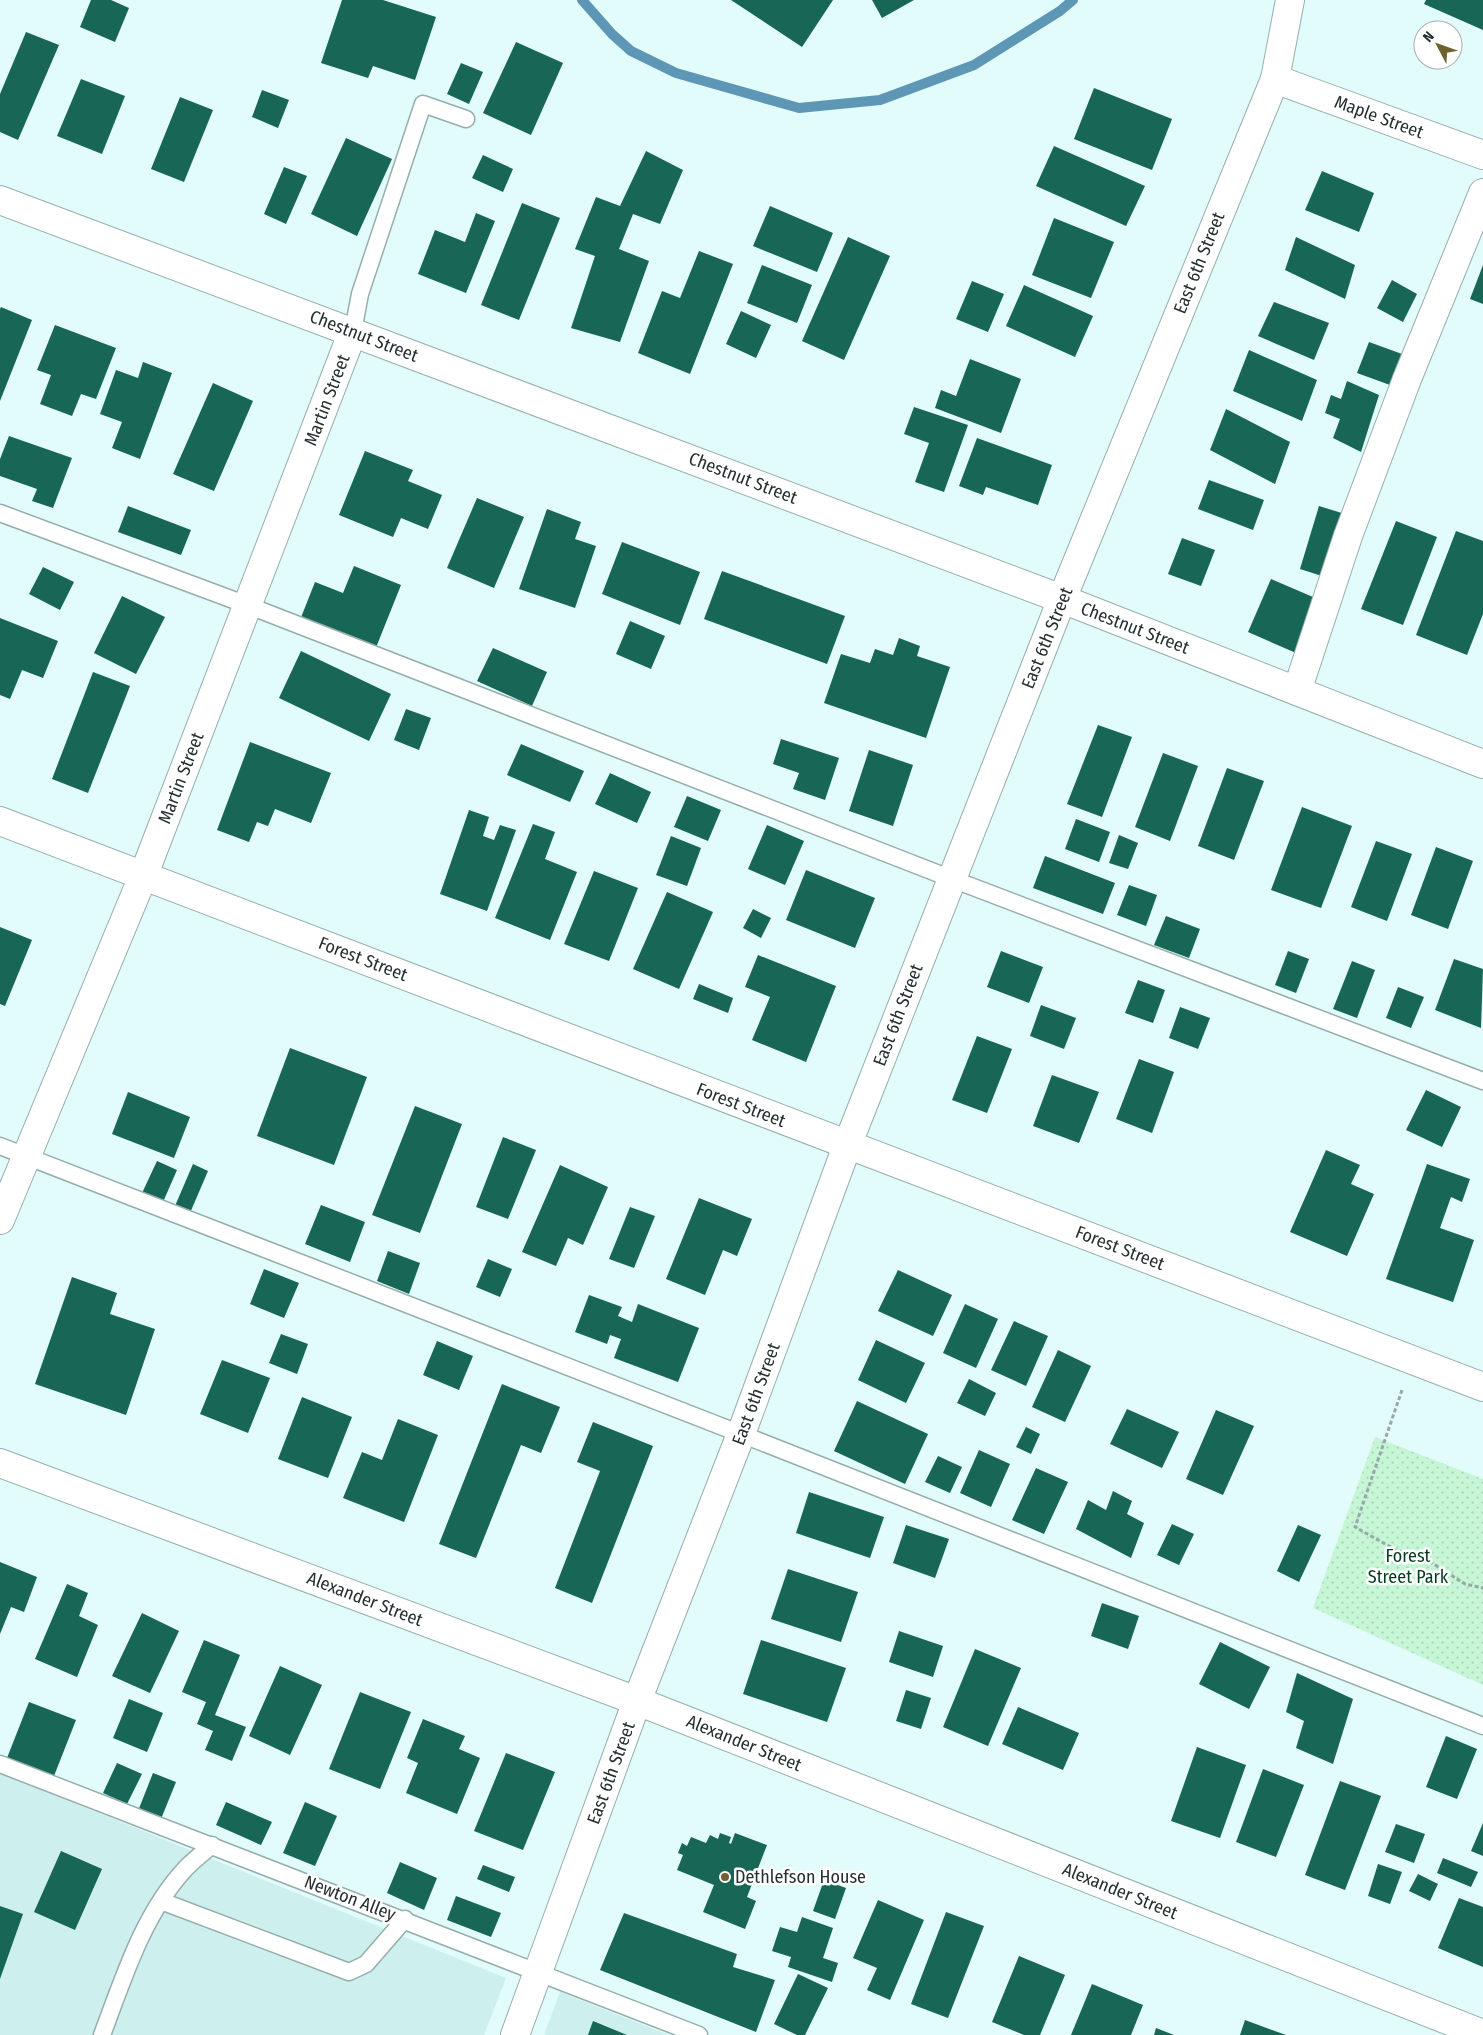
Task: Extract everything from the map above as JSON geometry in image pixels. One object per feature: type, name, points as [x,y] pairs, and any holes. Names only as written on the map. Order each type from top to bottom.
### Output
[{"type":"street","name":"East 6th Street","points":[[515,2035],[540,1972],[637,1701],[741,1434],[847,1146],[1062,599],[1275,80],[1290,0]]},
{"type":"street","name":"Maple Street","points":[[1275,80],[1483,155]]},
{"type":"street","points":[[1297,691],[1352,526],[1407,379],[1483,193]]},
{"type":"street","name":"Chestnut Street","points":[[0,200],[1062,599],[1483,764]]},
{"type":"street","name":"Martin Street","points":[[0,1220],[144,874],[353,332]]},
{"type":"street","name":"Forest Street","points":[[0,821],[144,874],[847,1146],[1483,1387]]},
{"type":"street","name":"Alexander Street","points":[[0,1462],[637,1701],[1483,2034]]},
{"type":"lane","points":[[353,332],[360,294],[423,104],[466,119]]},
{"type":"lane","points":[[0,513],[247,605],[952,879],[1483,1081]]},
{"type":"lane","points":[[0,1146],[741,1434],[1483,1726]]},
{"type":"lane","name":"Newton Alley","points":[[0,1764],[405,1919],[699,2035]]},
{"type":"lane","points":[[102,2035],[134,1951],[161,1901],[186,1868],[212,1845]]},
{"type":"lane","points":[[161,1901],[348,1972],[366,1964],[405,1919]]},
{"type":"path","points":[[1413,1359],[1355,1527],[1396,1550],[1421,1556],[1465,1584],[1483,1588]]},
{"type":"shaded area","points":[[0,1773],[506,1978],[484,2035],[0,2035]]},
{"type":"shaded area","points":[[560,1992],[669,2035],[544,2035]]},
{"type":"green space","name":"Forest Street Park","points":[[1375,1437],[1483,1479],[1483,1685],[1313,1608]]},
{"type":"building","points":[[91,0],[111,0],[129,8],[115,42],[80,27]]},
{"type":"building","points":[[342,0],[383,0],[436,17],[415,80],[373,66],[368,78],[321,63]]},
{"type":"building","points":[[731,0],[833,0],[802,47]]},
{"type":"building","points":[[872,0],[914,0],[882,18]]},
{"type":"building","points":[[1426,0],[1483,0],[1483,30],[1463,20],[1424,4]]},
{"type":"building","points":[[26,32],[59,45],[18,140],[0,132],[0,94]]},
{"type":"building","points":[[516,42],[563,63],[531,135],[483,113]]},
{"type":"building","points":[[461,63],[483,72],[469,104],[447,94]]},
{"type":"building","points":[[81,79],[125,96],[102,154],[57,136]]},
{"type":"building","points":[[1094,88],[1172,119],[1152,170],[1074,139]]},
{"type":"building","points":[[262,90],[289,100],[278,128],[252,117]]},
{"type":"building","points":[[180,97],[213,110],[184,182],[151,169]]},
{"type":"building","points":[[346,138],[392,159],[357,236],[311,214]]},
{"type":"building","points":[[1054,146],[1145,186],[1126,226],[1036,186]]},
{"type":"building","points":[[646,151],[683,170],[660,224],[633,214],[619,249],[649,261],[620,342],[571,328],[595,256],[575,249],[596,197],[620,206]]},
{"type":"building","points":[[483,155],[513,169],[503,192],[472,178]]},
{"type":"building","points":[[284,167],[307,176],[286,224],[264,214]]},
{"type":"building","points":[[1322,171],[1374,193],[1359,232],[1305,210]]},
{"type":"building","points":[[522,203],[560,218],[519,320],[481,305]]},
{"type":"building","points":[[770,206],[833,233],[817,272],[753,246]]},
{"type":"building","points":[[476,213],[495,221],[466,293],[418,274],[435,230],[465,242]]},
{"type":"building","points":[[1054,218],[1114,242],[1091,298],[1032,275]]},
{"type":"building","points":[[848,237],[890,256],[844,360],[802,341]]},
{"type":"building","points":[[1296,237],[1355,265],[1345,299],[1285,270]]},
{"type":"building","points":[[699,251],[733,264],[690,374],[638,353],[662,291],[680,298]]},
{"type":"building","points":[[762,265],[812,285],[797,323],[747,303]]},
{"type":"building","points":[[1483,265],[1483,304],[1470,299]]},
{"type":"building","points":[[1392,280],[1417,294],[1403,322],[1377,308]]},
{"type":"building","points":[[972,281],[1004,294],[988,332],[956,319]]},
{"type":"building","points":[[1024,285],[1093,316],[1075,357],[1006,326]]},
{"type":"building","points":[[1274,302],[1329,323],[1314,360],[1258,336]]},
{"type":"building","points":[[1,307],[32,320],[0,401],[0,309]]},
{"type":"building","points":[[741,311],[771,325],[756,358],[726,344]]},
{"type":"building","points":[[55,325],[116,348],[96,399],[81,394],[72,416],[40,404],[51,375],[37,370]]},
{"type":"building","points":[[1369,342],[1402,354],[1390,385],[1357,373]]},
{"type":"building","points":[[1249,350],[1317,380],[1302,421],[1233,391]]},
{"type":"building","points":[[970,359],[1021,379],[1001,433],[935,408],[941,390],[956,396]]},
{"type":"building","points":[[143,362],[172,373],[140,459],[112,448],[122,422],[100,414],[116,370],[138,378]]},
{"type":"building","points":[[1347,381],[1379,395],[1361,452],[1333,438],[1340,419],[1325,413],[1331,395],[1341,399]]},
{"type":"building","points":[[213,383],[253,401],[214,491],[173,474]]},
{"type":"building","points":[[914,407],[968,425],[944,492],[915,482],[929,443],[904,434]]},
{"type":"building","points":[[1226,409],[1290,442],[1275,484],[1210,450]]},
{"type":"building","points":[[9,436],[72,458],[53,508],[32,501],[37,489],[0,476],[0,459]]},
{"type":"building","points":[[977,438],[1052,465],[1038,505],[986,487],[983,495],[959,486]]},
{"type":"building","points":[[365,451],[413,470],[408,481],[442,495],[428,529],[401,518],[393,537],[339,515]]},
{"type":"building","points":[[1209,480],[1264,500],[1253,530],[1198,509]]},
{"type":"building","points":[[477,498],[524,517],[494,588],[447,568]]},
{"type":"building","points":[[128,506],[191,530],[181,555],[118,532]]},
{"type":"building","points":[[1319,506],[1345,514],[1325,577],[1300,569]]},
{"type":"building","points":[[547,509],[581,522],[575,539],[596,546],[575,608],[519,589]]},
{"type":"building","points":[[1396,521],[1437,537],[1403,625],[1361,609]]},
{"type":"building","points":[[1456,531],[1483,541],[1483,614],[1467,655],[1416,635]]},
{"type":"building","points":[[1182,538],[1215,550],[1201,586],[1168,574]]},
{"type":"building","points":[[622,542],[700,572],[680,625],[602,594]]},
{"type":"building","points":[[354,566],[401,585],[375,650],[300,620],[315,582],[343,593]]},
{"type":"building","points":[[43,567],[74,582],[60,610],[29,594]]},
{"type":"building","points":[[722,571],[845,616],[827,664],[704,619]]},
{"type":"building","points":[[1271,579],[1320,600],[1296,653],[1248,632]]},
{"type":"building","points":[[122,596],[165,617],[136,674],[94,653]]},
{"type":"building","points":[[0,618],[58,641],[43,678],[22,670],[10,699],[0,695]]},
{"type":"building","points":[[630,621],[665,636],[651,669],[616,654]]},
{"type":"building","points":[[899,638],[920,646],[917,656],[950,667],[926,738],[824,703],[841,654],[870,663],[875,649],[893,655]]},
{"type":"building","points":[[493,648],[547,672],[532,706],[477,681]]},
{"type":"building","points":[[301,651],[391,694],[369,741],[279,698]]},
{"type":"building","points":[[93,672],[130,686],[88,793],[52,779]]},
{"type":"building","points":[[406,709],[431,718],[419,750],[394,740]]},
{"type":"building","points":[[1098,725],[1132,737],[1102,817],[1067,804]]},
{"type":"building","points":[[781,739],[839,758],[825,800],[793,789],[799,773],[773,764]]},
{"type":"building","points":[[250,742],[331,773],[311,823],[275,809],[268,826],[257,822],[249,842],[217,830]]},
{"type":"building","points":[[521,744],[584,771],[570,802],[507,775]]},
{"type":"building","points":[[869,750],[913,765],[893,826],[849,811]]},
{"type":"building","points":[[1163,753],[1198,766],[1170,841],[1135,827]]},
{"type":"building","points":[[1227,768],[1264,781],[1234,860],[1198,846]]},
{"type":"building","points":[[610,773],[651,792],[637,823],[595,804]]},
{"type":"building","points":[[687,796],[721,810],[708,841],[674,827]]},
{"type":"building","points":[[1302,807],[1352,826],[1321,908],[1271,890]]},
{"type":"building","points":[[469,810],[489,817],[483,836],[494,840],[500,825],[516,830],[487,911],[440,894]]},
{"type":"building","points":[[1076,819],[1110,832],[1099,862],[1065,849]]},
{"type":"building","points":[[533,824],[555,832],[545,859],[577,872],[550,940],[495,918]]},
{"type":"building","points":[[767,825],[804,841],[785,885],[748,869]]},
{"type":"building","points":[[1119,835],[1138,843],[1128,869],[1109,863]]},
{"type":"building","points":[[671,836],[701,848],[687,886],[656,875]]},
{"type":"building","points":[[1376,841],[1412,854],[1387,921],[1351,907]]},
{"type":"building","points":[[1436,847],[1473,861],[1448,929],[1411,915]]},
{"type":"building","points":[[1045,856],[1115,883],[1103,914],[1033,888]]},
{"type":"building","points":[[806,870],[875,898],[855,948],[786,920]]},
{"type":"building","points":[[594,871],[638,888],[609,961],[564,944]]},
{"type":"building","points":[[1129,885],[1157,895],[1146,926],[1117,915]]},
{"type":"building","points":[[667,892],[713,912],[679,989],[633,969]]},
{"type":"building","points":[[753,909],[771,918],[761,938],[743,928]]},
{"type":"building","points":[[1166,916],[1200,929],[1189,958],[1154,945]]},
{"type":"building","points":[[0,927],[32,940],[5,1006],[0,1004]]},
{"type":"building","points":[[1001,951],[1043,967],[1029,1003],[987,987]]},
{"type":"building","points":[[1288,951],[1309,959],[1296,993],[1275,985]]},
{"type":"building","points":[[758,955],[836,986],[806,1062],[752,1040],[770,997],[745,987]]},
{"type":"building","points":[[1454,959],[1483,969],[1481,1028],[1435,1010]]},
{"type":"building","points":[[1352,961],[1375,970],[1357,1018],[1333,1009]]},
{"type":"building","points":[[1138,980],[1165,990],[1153,1023],[1125,1013]]},
{"type":"building","points":[[699,984],[733,998],[728,1013],[693,999]]},
{"type":"building","points":[[1398,987],[1424,997],[1411,1028],[1386,1018]]},
{"type":"building","points":[[1041,1005],[1076,1018],[1064,1049],[1030,1036]]},
{"type":"building","points":[[1180,1007],[1210,1018],[1198,1049],[1169,1038]]},
{"type":"building","points":[[977,1036],[1012,1049],[987,1113],[952,1100]]},
{"type":"building","points":[[290,1048],[367,1077],[334,1165],[257,1136]]},
{"type":"building","points":[[1139,1059],[1174,1072],[1152,1133],[1116,1119]]},
{"type":"building","points":[[1052,1075],[1099,1092],[1079,1143],[1033,1126]]},
{"type":"building","points":[[1426,1090],[1461,1107],[1442,1147],[1406,1130]]},
{"type":"building","points":[[128,1092],[190,1117],[174,1158],[112,1134]]},
{"type":"building","points":[[415,1106],[462,1124],[420,1233],[372,1215]]},
{"type":"building","points":[[503,1137],[536,1150],[508,1219],[476,1207]]},
{"type":"building","points":[[1326,1150],[1360,1165],[1351,1184],[1374,1194],[1347,1256],[1290,1232]]},
{"type":"building","points":[[157,1161],[177,1170],[163,1202],[142,1193]]},
{"type":"building","points":[[193,1164],[208,1171],[190,1213],[175,1206]]},
{"type":"building","points":[[1427,1164],[1470,1179],[1462,1202],[1451,1197],[1440,1228],[1474,1240],[1453,1302],[1386,1279]]},
{"type":"building","points":[[560,1165],[608,1187],[583,1245],[568,1238],[556,1266],[522,1252]]},
{"type":"building","points":[[699,1198],[752,1219],[737,1256],[723,1250],[705,1295],[666,1279]]},
{"type":"building","points":[[321,1205],[365,1222],[350,1262],[305,1244]]},
{"type":"building","points":[[630,1207],[655,1216],[634,1268],[609,1259]]},
{"type":"building","points":[[388,1251],[420,1263],[409,1294],[377,1281]]},
{"type":"building","points":[[488,1259],[512,1269],[500,1297],[476,1287]]},
{"type":"building","points":[[264,1269],[299,1283],[284,1318],[250,1304]]},
{"type":"building","points":[[898,1270],[952,1295],[933,1336],[878,1311]]},
{"type":"building","points":[[72,1277],[117,1293],[110,1314],[155,1329],[126,1415],[35,1384]]},
{"type":"building","points":[[589,1295],[622,1307],[618,1316],[632,1322],[638,1304],[699,1328],[678,1382],[614,1358],[621,1339],[610,1335],[607,1344],[575,1332]]},
{"type":"building","points":[[965,1304],[998,1319],[976,1368],[943,1353]]},
{"type":"building","points":[[1014,1321],[1048,1336],[1026,1386],[991,1370]]},
{"type":"building","points":[[281,1334],[308,1344],[297,1374],[269,1363]]},
{"type":"building","points":[[876,1340],[925,1363],[906,1403],[858,1380]]},
{"type":"building","points":[[437,1341],[473,1356],[459,1390],[423,1375]]},
{"type":"building","points":[[1058,1350],[1091,1366],[1065,1422],[1032,1407]]},
{"type":"building","points":[[222,1360],[270,1378],[248,1433],[200,1414]]},
{"type":"building","points":[[969,1379],[996,1393],[985,1416],[957,1403]]},
{"type":"building","points":[[502,1384],[560,1407],[541,1453],[521,1445],[476,1558],[439,1544]]},
{"type":"building","points":[[302,1397],[352,1417],[328,1478],[278,1459]]},
{"type":"building","points":[[857,1401],[928,1434],[905,1484],[834,1451]]},
{"type":"building","points":[[1127,1409],[1179,1432],[1162,1468],[1110,1444]]},
{"type":"building","points":[[1216,1410],[1254,1426],[1223,1495],[1186,1479]]},
{"type":"building","points":[[398,1419],[438,1435],[404,1522],[343,1498],[362,1452],[382,1460]]},
{"type":"building","points":[[593,1422],[653,1446],[592,1603],[555,1588],[600,1471],[577,1462]]},
{"type":"building","points":[[1026,1427],[1040,1434],[1031,1454],[1016,1447]]},
{"type":"building","points":[[979,1450],[1010,1464],[991,1507],[960,1493]]},
{"type":"building","points":[[938,1456],[962,1467],[950,1493],[925,1482]]},
{"type":"building","points":[[1036,1468],[1068,1482],[1044,1534],[1012,1520]]},
{"type":"building","points":[[1113,1491],[1132,1501],[1127,1514],[1144,1523],[1131,1558],[1076,1529],[1088,1500],[1106,1510]]},
{"type":"building","points":[[809,1492],[884,1517],[870,1558],[796,1533]]},
{"type":"building","points":[[1172,1524],[1194,1534],[1179,1565],[1157,1555]]},
{"type":"building","points":[[906,1525],[949,1539],[935,1578],[893,1563]]},
{"type":"building","points":[[1298,1525],[1321,1535],[1299,1582],[1277,1571]]},
{"type":"building","points":[[0,1562],[37,1577],[24,1612],[11,1607],[0,1634]]},
{"type":"building","points":[[788,1569],[858,1592],[841,1642],[771,1619]]},
{"type":"building","points":[[67,1584],[88,1593],[79,1616],[98,1625],[77,1677],[35,1659]]},
{"type":"building","points":[[1102,1603],[1139,1616],[1128,1649],[1091,1636]]},
{"type":"building","points":[[142,1613],[179,1631],[150,1693],[112,1676]]},
{"type":"building","points":[[899,1631],[943,1646],[933,1677],[889,1662]]},
{"type":"building","points":[[204,1640],[240,1655],[215,1715],[246,1727],[232,1761],[205,1750],[213,1731],[197,1724],[206,1702],[182,1692]]},
{"type":"building","points":[[761,1640],[846,1668],[827,1722],[743,1694]]},
{"type":"building","points":[[1220,1642],[1270,1667],[1249,1709],[1199,1684]]},
{"type":"building","points":[[975,1649],[1021,1668],[988,1746],[943,1727]]},
{"type":"building","points":[[280,1666],[322,1685],[290,1755],[249,1736]]},
{"type":"building","points":[[1297,1673],[1353,1699],[1333,1764],[1296,1748],[1304,1721],[1286,1712]]},
{"type":"building","points":[[906,1690],[931,1698],[921,1729],[896,1721]]},
{"type":"building","points":[[360,1692],[411,1712],[380,1789],[329,1769]]},
{"type":"building","points":[[129,1699],[163,1713],[147,1752],[113,1738]]},
{"type":"building","points":[[29,1702],[76,1720],[54,1776],[7,1758]]},
{"type":"building","points":[[1018,1707],[1079,1733],[1063,1770],[1002,1744]]},
{"type":"building","points":[[423,1719],[465,1736],[459,1749],[480,1758],[457,1814],[406,1793],[418,1763],[407,1758]]},
{"type":"building","points":[[1446,1736],[1477,1749],[1457,1799],[1426,1787]]},
{"type":"building","points":[[1197,1747],[1246,1765],[1220,1838],[1171,1821]]},
{"type":"building","points":[[506,1753],[555,1772],[523,1850],[474,1831]]},
{"type":"building","points":[[117,1763],[142,1774],[127,1804],[103,1793]]},
{"type":"building","points":[[1263,1769],[1304,1785],[1276,1857],[1236,1842]]},
{"type":"building","points":[[153,1773],[176,1782],[161,1819],[138,1811]]},
{"type":"building","points":[[1340,1781],[1381,1796],[1345,1890],[1305,1875]]},
{"type":"building","points":[[226,1802],[272,1822],[261,1845],[216,1825]]},
{"type":"building","points":[[305,1802],[337,1816],[315,1866],[283,1853]]},
{"type":"building","points":[[1483,1823],[1483,1856],[1471,1851]]},
{"type":"building","points":[[1396,1824],[1425,1834],[1414,1863],[1385,1852]]},
{"type":"building","name":"Dethlefson House","points":[[720,1833],[731,1837],[729,1843],[731,1844],[735,1833],[767,1845],[747,1897],[756,1901],[745,1929],[703,1912],[714,1885],[677,1870],[683,1855],[678,1853],[682,1843],[687,1846],[691,1837],[706,1843],[710,1835],[718,1839]]},
{"type":"building","points":[[61,1851],[102,1869],[75,1930],[34,1912]]},
{"type":"building","points":[[1443,1858],[1478,1872],[1471,1887],[1437,1873]]},
{"type":"building","points":[[400,1862],[437,1878],[424,1910],[387,1893]]},
{"type":"building","points":[[1378,1864],[1402,1872],[1390,1904],[1368,1896]]},
{"type":"building","points":[[483,1865],[515,1877],[509,1892],[477,1879]]},
{"type":"building","points":[[1418,1874],[1438,1884],[1430,1901],[1409,1891]]},
{"type":"building","points":[[824,1880],[846,1888],[835,1919],[813,1911]]},
{"type":"building","points":[[456,1896],[501,1913],[491,1937],[447,1920]]},
{"type":"building","points":[[1459,1898],[1483,1907],[1483,1967],[1438,1948]]},
{"type":"building","points":[[878,1900],[924,1920],[890,2000],[867,1990],[877,1968],[853,1958]]},
{"type":"building","points":[[0,1906],[23,1914],[0,1979]]},
{"type":"building","points":[[946,1912],[984,1926],[948,2018],[911,2004]]},
{"type":"building","points":[[624,1913],[737,1954],[733,1967],[775,1980],[756,2032],[600,1970]]},
{"type":"building","points":[[802,1917],[833,1928],[823,1958],[838,1963],[832,1982],[788,1967],[791,1957],[772,1951],[780,1927],[797,1932]]},
{"type":"building","points":[[1019,1956],[1065,1975],[1040,2035],[1024,2035],[992,2022]]},
{"type":"building","points":[[798,1974],[828,1988],[805,2035],[797,2035],[774,2024]]},
{"type":"building","points":[[1092,1984],[1143,2005],[1131,2035],[1071,2035]]},
{"type":"building","points":[[1245,2020],[1286,2035],[1240,2035]]},
{"type":"building","points":[[593,2021],[627,2035],[588,2035]]},
{"type":"building","points":[[1156,2028],[1174,2035],[1154,2035]]},
{"type":"waterway","points":[[582,0],[612,34],[631,51],[676,73],[799,108],[880,100],[974,65],[1060,11],[1073,0]]},
{"type":"place","name":"Dethlefson House","points":[[725,1877]]}]
